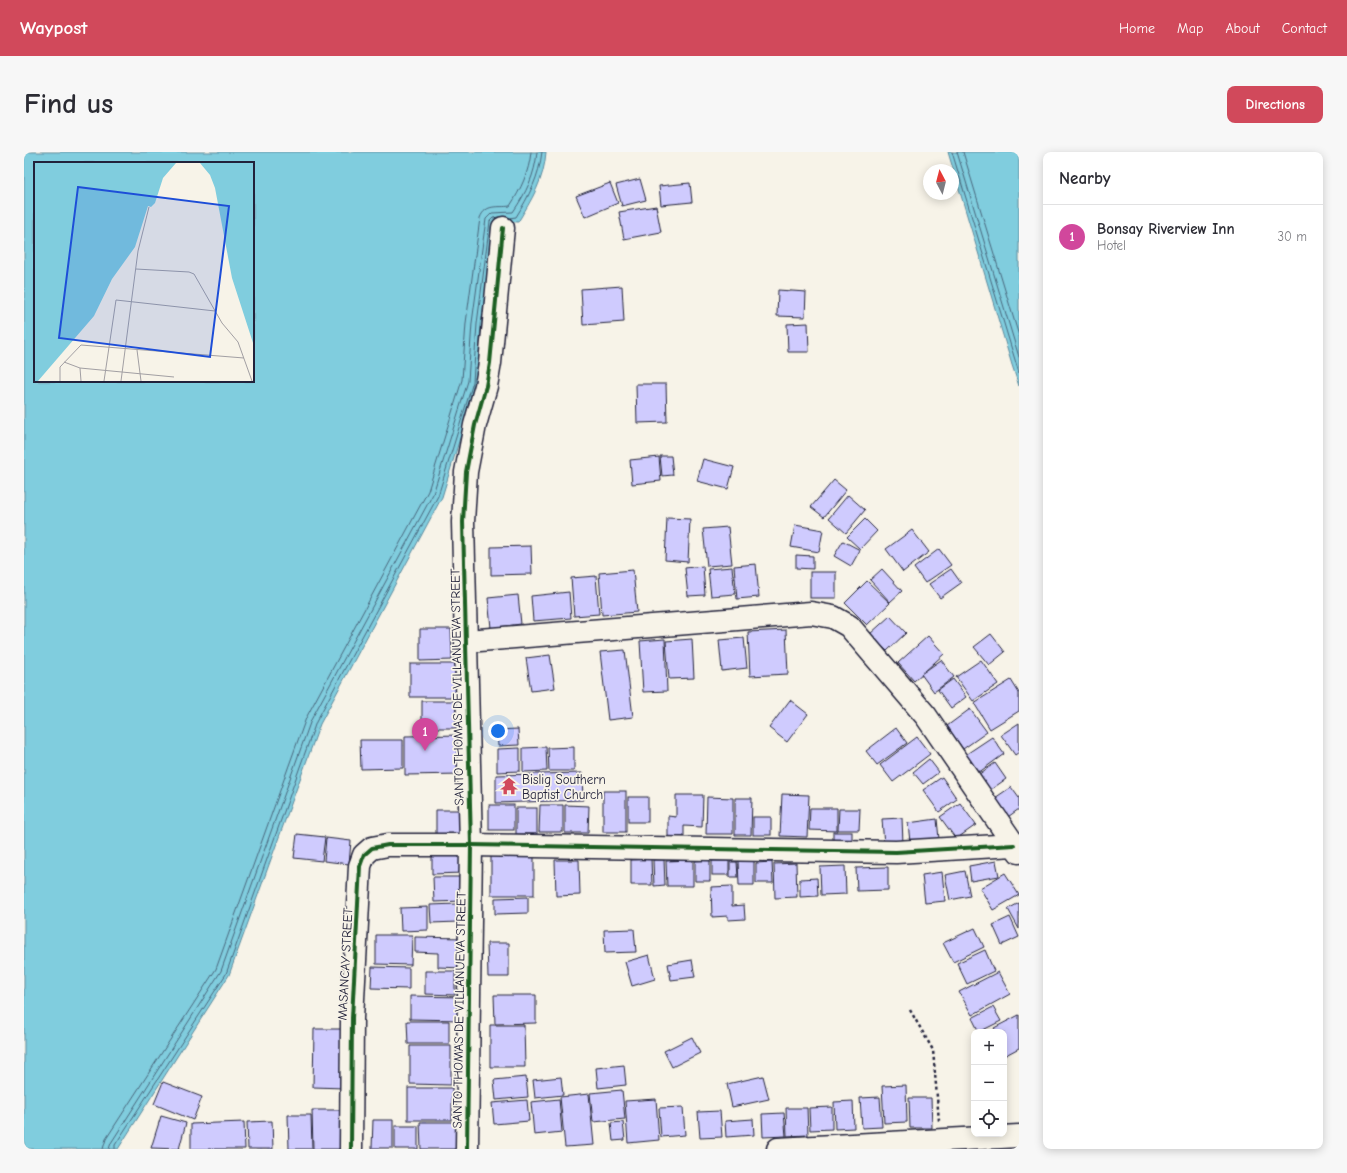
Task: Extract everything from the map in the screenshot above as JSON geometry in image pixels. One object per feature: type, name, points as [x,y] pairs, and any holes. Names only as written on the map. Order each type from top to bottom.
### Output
[{"type":"street","name":"SANTO THOMAS DE VILLANUEVA STREET","points":[[467,1149],[471,845],[463,522],[466,472],[475,425],[488,374],[503,228]]},
{"type":"street","points":[[467,641],[811,613],[833,617],[849,626],[926,716],[1016,848]]},
{"type":"street","name":"MASANCAY STREET","points":[[351,1149],[352,1018],[360,866],[364,855],[372,848],[388,845],[471,845],[896,852],[1016,848]]},
{"type":"street","points":[[778,1149],[1019,1136]]},
{"type":"path","points":[[910,1010],[933,1050],[941,1141]]},
{"type":"water","points":[[24,152],[546,152],[543,172],[540,180],[518,222],[495,221],[481,324],[477,382],[442,497],[320,724],[229,975],[118,1149],[24,1149]]},
{"type":"water","points":[[948,152],[1019,152],[1019,386],[959,189],[959,164],[952,164]]},
{"type":"building","points":[[640,179],[646,200],[622,206],[616,185]]},
{"type":"building","points":[[610,183],[618,203],[585,217],[576,196]]},
{"type":"building","points":[[690,183],[692,202],[661,205],[659,186]]},
{"type":"building","points":[[656,206],[661,232],[624,239],[619,212]]},
{"type":"building","points":[[622,286],[624,322],[583,325],[581,289]]},
{"type":"building","points":[[778,290],[806,292],[805,317],[777,316]]},
{"type":"building","points":[[808,323],[809,352],[788,352],[787,324]]},
{"type":"building","points":[[636,384],[666,384],[667,422],[637,423]]},
{"type":"building","points":[[660,456],[671,456],[673,475],[662,476]]},
{"type":"building","points":[[659,457],[661,481],[632,484],[630,460]]},
{"type":"building","points":[[703,459],[734,467],[728,489],[697,481]]},
{"type":"building","points":[[834,480],[846,490],[824,517],[811,507]]},
{"type":"building","points":[[848,495],[865,510],[846,533],[829,518]]},
{"type":"building","points":[[667,518],[690,519],[688,562],[665,560]]},
{"type":"building","points":[[865,519],[877,531],[860,549],[847,537]]},
{"type":"building","points":[[795,525],[823,530],[819,552],[791,547]]},
{"type":"building","points":[[728,527],[732,564],[707,566],[703,529]]},
{"type":"building","points":[[912,530],[929,552],[903,572],[886,549]]},
{"type":"building","points":[[843,541],[860,550],[851,566],[834,556]]},
{"type":"building","points":[[531,546],[532,574],[491,575],[491,547]]},
{"type":"building","points":[[939,549],[951,565],[925,583],[914,568]]},
{"type":"building","points":[[796,555],[813,556],[813,569],[796,568]]},
{"type":"building","points":[[756,564],[759,597],[737,599],[734,566]]},
{"type":"building","points":[[703,566],[705,595],[688,596],[685,568]]},
{"type":"building","points":[[732,567],[735,594],[711,596],[708,569]]},
{"type":"building","points":[[882,569],[902,591],[890,602],[870,580]]},
{"type":"building","points":[[951,569],[961,583],[940,598],[929,584]]},
{"type":"building","points":[[633,570],[637,612],[602,615],[599,573]]},
{"type":"building","points":[[810,572],[836,572],[836,598],[810,598]]},
{"type":"building","points":[[596,576],[599,614],[574,616],[571,578]]},
{"type":"building","points":[[867,581],[890,603],[867,625],[845,603]]},
{"type":"building","points":[[569,592],[571,618],[533,621],[531,596]]},
{"type":"building","points":[[518,595],[521,624],[491,628],[488,598]]},
{"type":"building","points":[[890,616],[906,633],[887,651],[870,634]]},
{"type":"building","points":[[420,629],[451,629],[452,660],[420,661]]},
{"type":"building","points":[[786,630],[788,674],[750,676],[748,632]]},
{"type":"building","points":[[991,634],[1005,652],[989,665],[974,647]]},
{"type":"building","points":[[928,636],[944,654],[914,681],[898,663]]},
{"type":"building","points":[[744,638],[747,668],[722,671],[719,640]]},
{"type":"building","points":[[665,639],[667,691],[643,692],[640,641]]},
{"type":"building","points":[[692,639],[694,678],[669,679],[666,641]]},
{"type":"building","points":[[625,650],[633,717],[608,720],[600,652]]},
{"type":"building","points":[[550,655],[555,688],[531,691],[526,658]]},
{"type":"building","points":[[941,660],[954,677],[934,692],[921,674]]},
{"type":"building","points":[[981,660],[998,684],[973,701],[956,677]]},
{"type":"building","points":[[410,664],[456,664],[457,697],[410,697]]},
{"type":"building","points":[[953,679],[966,697],[951,708],[938,690]]},
{"type":"building","points":[[1011,680],[1019,693],[1019,711],[990,729],[974,703]]},
{"type":"building","points":[[790,700],[808,714],[787,742],[769,728]]},
{"type":"building","points":[[422,701],[459,701],[459,728],[422,728]]},
{"type":"building","points":[[970,709],[987,732],[963,749],[947,726]]},
{"type":"building","points":[[1019,723],[1019,752],[1015,755],[1001,735]]},
{"type":"building","points":[[896,728],[907,743],[877,765],[866,751]]},
{"type":"building","points":[[518,729],[519,745],[498,746],[497,730]]},
{"type":"building","points":[[461,735],[461,774],[405,775],[405,736]]},
{"type":"building","points":[[917,737],[930,754],[893,782],[880,765]]},
{"type":"building","points":[[992,737],[1004,754],[978,773],[965,755]]},
{"type":"building","points":[[360,740],[403,740],[403,768],[361,769]]},
{"type":"building","points":[[546,747],[547,771],[523,772],[523,748]]},
{"type":"building","points":[[574,747],[574,771],[549,771],[548,748]]},
{"type":"building","points":[[520,748],[520,771],[497,772],[497,749]]},
{"type":"building","points":[[929,759],[939,772],[923,784],[913,772]]},
{"type":"building","points":[[995,763],[1006,779],[986,793],[975,777]]},
{"type":"building","points":[[582,773],[583,800],[496,803],[496,775]]},
{"type":"building","points":[[942,777],[957,799],[939,812],[923,790]]},
{"type":"building","points":[[1011,787],[1019,798],[1019,809],[1005,819],[992,800]]},
{"type":"building","points":[[603,791],[626,791],[626,832],[603,832]]},
{"type":"building","points":[[782,794],[809,795],[807,837],[780,836]]},
{"type":"building","points":[[676,795],[703,795],[702,827],[684,826],[684,837],[668,837],[668,816],[676,817]]},
{"type":"building","points":[[628,797],[648,797],[648,822],[628,822]]},
{"type":"building","points":[[707,797],[733,798],[733,834],[706,834]]},
{"type":"building","points":[[735,798],[752,798],[751,835],[735,835]]},
{"type":"building","points":[[960,803],[976,825],[956,839],[940,817]]},
{"type":"building","points":[[489,805],[514,805],[514,830],[489,830]]},
{"type":"building","points":[[540,805],[563,805],[563,832],[539,832]]},
{"type":"building","points":[[565,805],[589,806],[588,833],[565,833]]},
{"type":"building","points":[[516,808],[537,808],[537,834],[516,834]]},
{"type":"building","points":[[810,808],[837,808],[837,831],[809,830]]},
{"type":"building","points":[[839,809],[860,809],[859,830],[838,830]]},
{"type":"building","points":[[436,810],[461,810],[461,834],[436,835]]},
{"type":"building","points":[[753,817],[771,817],[771,835],[753,835]]},
{"type":"building","points":[[902,818],[903,844],[884,845],[882,819]]},
{"type":"building","points":[[937,819],[939,839],[910,842],[908,823]]},
{"type":"building","points":[[833,832],[852,832],[852,841],[833,841]]},
{"type":"building","points":[[297,834],[325,837],[322,861],[294,858]]},
{"type":"building","points":[[326,838],[351,841],[349,864],[324,861]]},
{"type":"building","points":[[432,850],[463,850],[463,873],[432,874]]},
{"type":"building","points":[[491,856],[534,856],[534,895],[491,895]]},
{"type":"building","points":[[651,859],[652,885],[631,885],[631,860]]},
{"type":"building","points":[[555,860],[579,860],[580,895],[556,896]]},
{"type":"building","points":[[653,860],[664,860],[665,885],[654,886]]},
{"type":"building","points":[[693,860],[693,886],[667,886],[666,861]]},
{"type":"building","points":[[710,860],[710,881],[695,881],[695,861]]},
{"type":"building","points":[[712,861],[729,861],[729,875],[712,875]]},
{"type":"building","points":[[738,861],[754,861],[754,885],[739,885]]},
{"type":"building","points":[[996,861],[999,876],[971,881],[969,866]]},
{"type":"building","points":[[730,862],[737,862],[738,877],[730,877]]},
{"type":"building","points":[[772,862],[773,883],[756,883],[756,863]]},
{"type":"building","points":[[796,863],[797,897],[775,898],[774,864]]},
{"type":"building","points":[[845,866],[846,894],[821,895],[820,867]]},
{"type":"building","points":[[888,867],[888,890],[857,891],[856,868]]},
{"type":"building","points":[[965,871],[970,896],[950,900],[945,875]]},
{"type":"building","points":[[942,872],[945,901],[925,903],[922,875]]},
{"type":"building","points":[[1005,873],[1019,895],[993,910],[980,888]]},
{"type":"building","points":[[433,877],[462,877],[463,901],[434,902]]},
{"type":"building","points":[[817,878],[818,896],[800,897],[800,879]]},
{"type":"building","points":[[732,886],[732,906],[744,905],[745,919],[728,920],[728,916],[712,917],[711,887]]},
{"type":"building","points":[[528,897],[528,913],[495,914],[495,898]]},
{"type":"building","points":[[1019,903],[1019,929],[1008,909]]},
{"type":"building","points":[[457,904],[458,922],[431,923],[430,905]]},
{"type":"building","points":[[428,907],[428,930],[401,931],[400,908]]},
{"type":"building","points":[[1010,917],[1019,937],[1002,945],[993,925]]},
{"type":"building","points":[[975,928],[984,947],[953,962],[943,943]]},
{"type":"building","points":[[634,929],[636,952],[605,953],[604,930]]},
{"type":"building","points":[[376,935],[412,935],[411,965],[376,964]]},
{"type":"building","points":[[415,937],[464,938],[463,968],[438,967],[438,953],[415,952]]},
{"type":"building","points":[[487,943],[509,943],[509,977],[488,977]]},
{"type":"building","points":[[985,950],[994,971],[967,984],[957,963]]},
{"type":"building","points":[[649,955],[655,979],[632,986],[625,962]]},
{"type":"building","points":[[692,960],[695,977],[671,980],[668,964]]},
{"type":"building","points":[[372,967],[409,968],[409,989],[371,988]]},
{"type":"building","points":[[425,971],[455,971],[455,995],[425,994]]},
{"type":"building","points":[[998,972],[1010,994],[972,1015],[959,992]]},
{"type":"building","points":[[494,995],[536,995],[536,1023],[495,1024]]},
{"type":"building","points":[[410,996],[462,997],[462,1020],[410,1019]]},
{"type":"building","points":[[993,1007],[1001,1021],[985,1029],[978,1029],[972,1018]]},
{"type":"building","points":[[1019,1015],[1019,1048],[1007,1054],[1007,1029],[994,1028]]},
{"type":"building","points":[[407,1021],[449,1021],[449,1044],[408,1044]]},
{"type":"building","points":[[490,1025],[524,1025],[525,1067],[490,1067]]},
{"type":"building","points":[[314,1029],[346,1029],[344,1088],[313,1087]]},
{"type":"building","points":[[692,1037],[700,1053],[672,1067],[664,1051]]},
{"type":"building","points":[[410,1046],[451,1046],[451,1085],[410,1084]]},
{"type":"building","points":[[624,1065],[626,1085],[598,1088],[596,1068]]},
{"type":"building","points":[[763,1076],[769,1099],[732,1107],[727,1084]]},
{"type":"building","points":[[526,1077],[528,1097],[496,1100],[494,1080]]},
{"type":"building","points":[[561,1077],[563,1095],[535,1098],[533,1080]]},
{"type":"building","points":[[163,1082],[202,1097],[193,1120],[154,1104]]},
{"type":"building","points":[[906,1085],[907,1122],[884,1123],[882,1086]]},
{"type":"building","points":[[408,1088],[452,1088],[452,1120],[408,1120]]},
{"type":"building","points":[[622,1090],[625,1119],[593,1122],[590,1093]]},
{"type":"building","points":[[589,1094],[594,1145],[565,1147],[560,1097]]},
{"type":"building","points":[[880,1097],[882,1127],[862,1128],[860,1098]]},
{"type":"building","points":[[909,1098],[931,1098],[932,1128],[910,1128]]},
{"type":"building","points":[[559,1099],[562,1132],[534,1135],[531,1102]]},
{"type":"building","points":[[656,1099],[659,1140],[628,1143],[625,1101]]},
{"type":"building","points":[[527,1100],[529,1121],[494,1124],[492,1103]]},
{"type":"building","points":[[853,1101],[854,1128],[835,1129],[834,1102]]},
{"type":"building","points":[[683,1107],[685,1135],[661,1137],[659,1108]]},
{"type":"building","points":[[832,1107],[832,1129],[810,1130],[809,1108]]},
{"type":"building","points":[[786,1108],[807,1108],[808,1135],[787,1136]]},
{"type":"building","points":[[312,1110],[343,1110],[344,1149],[313,1149]]},
{"type":"building","points":[[720,1111],[722,1137],[700,1138],[698,1112]]},
{"type":"building","points":[[784,1113],[786,1136],[763,1137],[762,1114]]},
{"type":"building","points":[[288,1115],[311,1115],[312,1149],[289,1149]]},
{"type":"building","points":[[161,1116],[186,1123],[179,1149],[151,1148]]},
{"type":"building","points":[[753,1119],[754,1135],[726,1137],[725,1121]]},
{"type":"building","points":[[373,1120],[393,1120],[393,1148],[372,1148]]},
{"type":"building","points":[[272,1121],[273,1149],[248,1149],[247,1122]]},
{"type":"building","points":[[244,1122],[245,1149],[191,1149],[191,1124]]},
{"type":"building","points":[[420,1122],[461,1122],[461,1149],[421,1149]]},
{"type":"building","points":[[623,1122],[625,1140],[613,1141],[611,1123]]},
{"type":"building","points":[[395,1126],[418,1126],[418,1149],[395,1149]]},
{"type":"cycle path","points":[[467,1149],[471,845],[463,522],[466,472],[475,425],[486,386],[490,363],[503,228]]},
{"type":"cycle path","points":[[351,1149],[352,1018],[360,866],[364,855],[372,848],[388,845],[471,845],[896,852],[1014,845]]},
{"type":"place","name":"Bonsay Riverview Inn","points":[[425,751]]},
{"type":"place","name":"Bislig Southern Baptist Church","points":[[509,786]]}]
